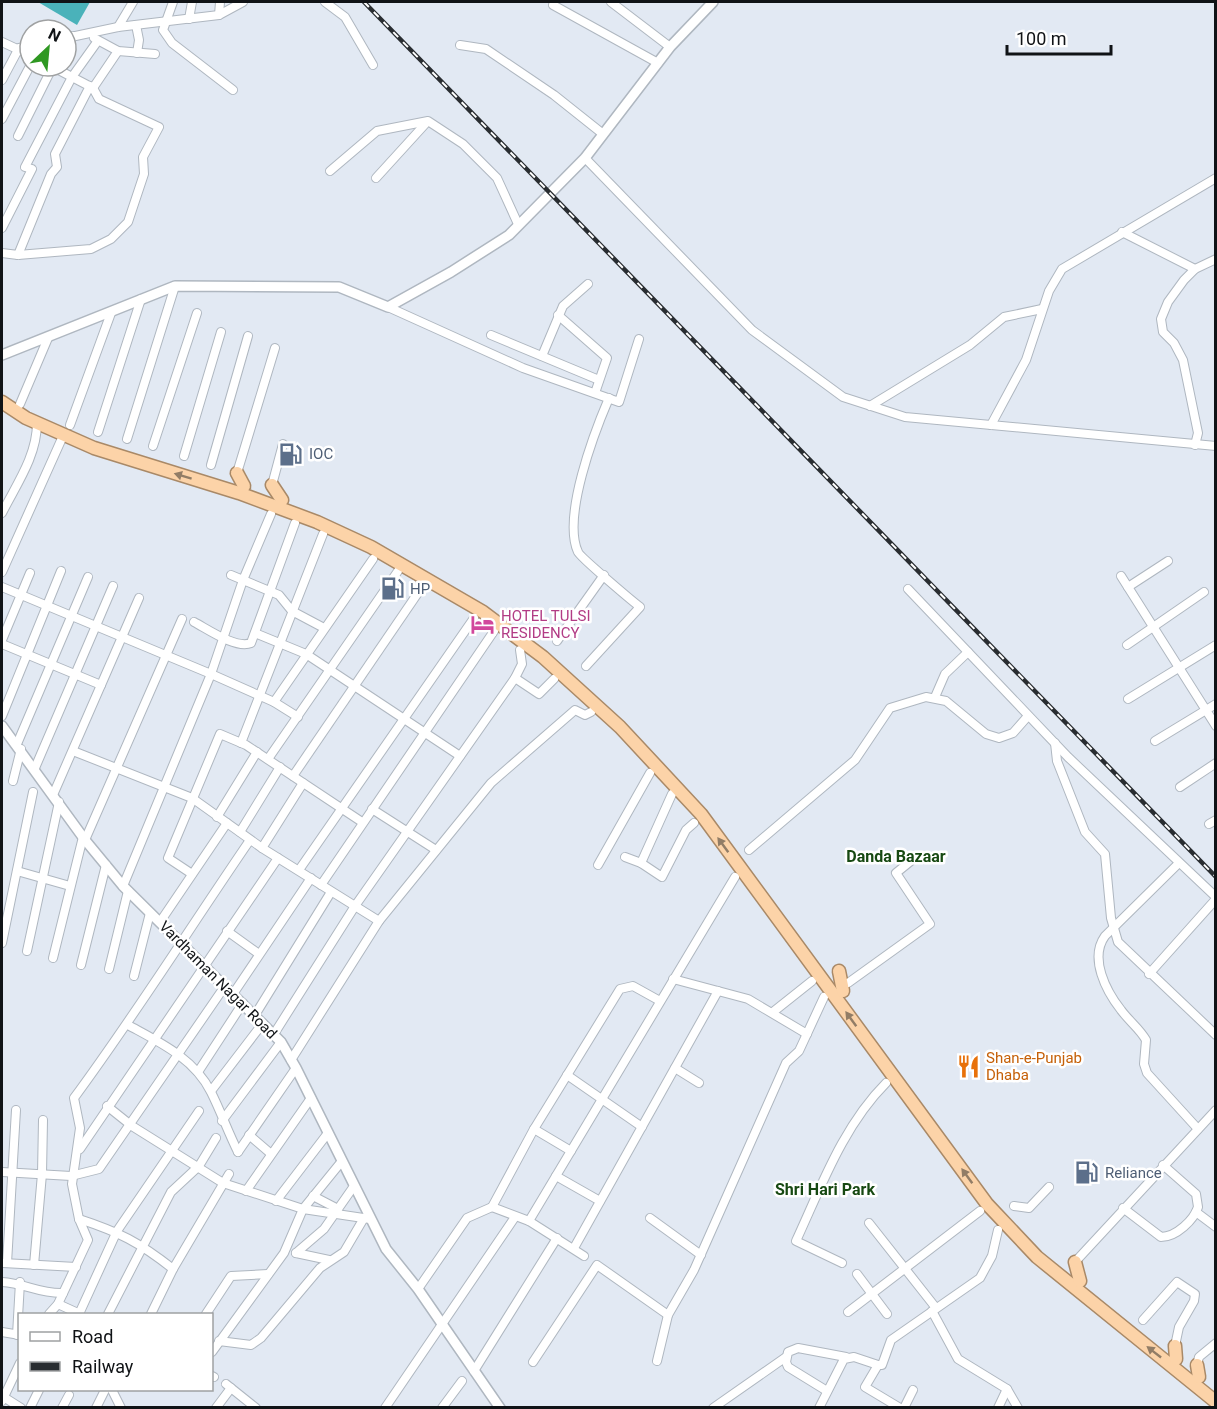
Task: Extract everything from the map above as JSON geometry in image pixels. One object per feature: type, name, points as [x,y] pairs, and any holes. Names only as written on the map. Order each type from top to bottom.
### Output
[{"type":"highway","points":[[4,406],[37,423],[67,430],[150,467],[241,490],[371,547],[478,615],[620,727],[696,809],[825,984],[889,1081],[985,1211],[1037,1257],[1215,1402]]},
{"type":"highway","points":[[237,473],[241,490]]},
{"type":"highway","points":[[272,485],[282,500]]},
{"type":"highway","points":[[478,615],[494,631]]},
{"type":"highway","points":[[559,677],[574,697]]},
{"type":"highway","points":[[694,823],[696,809]]},
{"type":"highway","points":[[839,971],[846,987]]},
{"type":"highway","points":[[824,998],[825,984]]},
{"type":"highway","points":[[1075,1262],[1080,1281]]},
{"type":"street","points":[[118,27],[133,2]]},
{"type":"street","points":[[173,2],[162,30],[172,43],[233,90]]},
{"type":"street","points":[[189,19],[192,2]]},
{"type":"street","points":[[219,15],[220,2]]},
{"type":"street","points":[[78,35],[118,27],[219,15],[243,2]]},
{"type":"street","points":[[325,2],[345,17],[373,65]]},
{"type":"street","points":[[611,2],[670,47]]},
{"type":"street","points":[[388,307],[451,272],[509,235],[585,158],[670,47],[713,2]]},
{"type":"street","points":[[553,4],[658,63]]},
{"type":"street","points":[[136,25],[140,40],[137,53]]},
{"type":"street","points":[[90,33],[97,42],[118,51],[155,54]]},
{"type":"street","points":[[2,42],[18,48]]},
{"type":"street","points":[[78,69],[97,42]]},
{"type":"street","points":[[460,45],[486,49],[554,95],[603,134]]},
{"type":"street","points":[[2,80],[18,50]]},
{"type":"street","points":[[18,255],[51,174],[57,167],[55,154],[92,87],[118,51]]},
{"type":"street","points":[[2,119],[24,78]]},
{"type":"street","points":[[18,136],[47,78]]},
{"type":"street","points":[[2,228],[32,169],[25,167],[71,78]]},
{"type":"street","points":[[2,253],[18,255],[91,249],[111,239],[128,222],[144,174],[143,157],[159,127],[99,99],[92,87],[74,78]]},
{"type":"street","points":[[376,178],[428,121]]},
{"type":"street","points":[[330,171],[377,131],[428,121],[463,144],[496,178],[518,224]]},
{"type":"street","points":[[585,158],[752,330],[843,397],[905,417],[1215,446]]},
{"type":"street","points":[[991,425],[1026,360],[1053,281],[1062,269],[1215,178]]},
{"type":"street","points":[[1122,232],[1195,269]]},
{"type":"street","points":[[1196,445],[1198,433],[1183,360],[1161,326],[1162,312],[1195,269],[1215,259]]},
{"type":"street","points":[[542,356],[558,315],[571,298],[588,284]]},
{"type":"street","points":[[128,439],[175,286]]},
{"type":"street","points":[[2,355],[175,286],[339,287],[523,368],[619,402],[639,339]]},
{"type":"street","points":[[98,432],[141,300]]},
{"type":"street","points":[[870,406],[970,345],[1004,318],[1042,309]]},
{"type":"street","points":[[2,572],[67,430],[111,313]]},
{"type":"street","points":[[153,446],[197,313]]},
{"type":"street","points":[[558,315],[607,358],[595,393]]},
{"type":"street","points":[[184,456],[221,332]]},
{"type":"street","points":[[490,335],[599,380]]},
{"type":"street","points":[[211,465],[248,336]]},
{"type":"street","points":[[20,404],[48,338]]},
{"type":"street","points":[[237,473],[275,348]]},
{"type":"street","points":[[586,666],[639,607],[579,555],[572,530],[577,496],[609,398]]},
{"type":"street","points":[[2,513],[32,455],[37,437],[37,423]]},
{"type":"street","points":[[272,485],[283,444]]},
{"type":"street","points":[[109,969],[126,889],[164,787],[211,674],[243,580],[271,514]]},
{"type":"street","points":[[194,622],[224,638],[250,645],[296,523]]},
{"type":"street","points":[[241,742],[323,534]]},
{"type":"street","points":[[274,702],[373,559]]},
{"type":"street","points":[[1128,587],[1168,561]]},
{"type":"street","points":[[2,716],[25,654],[61,571]]},
{"type":"street","points":[[268,759],[398,572]]},
{"type":"street","points":[[30,573],[2,642],[25,654],[101,685]]},
{"type":"street","points":[[231,575],[279,595],[292,611],[324,628]]},
{"type":"street","points":[[557,641],[604,575]]},
{"type":"street","points":[[1121,576],[1215,726]]},
{"type":"street","points":[[13,781],[19,746],[50,664],[88,577]]},
{"type":"street","points":[[35,768],[113,586]]},
{"type":"street","points":[[2,587],[259,695],[298,717]]},
{"type":"street","points":[[293,776],[422,587]]},
{"type":"street","points":[[908,590],[1055,743],[1215,898],[1149,974]]},
{"type":"street","points":[[1127,645],[1204,592]]},
{"type":"street","points":[[27,951],[56,799],[73,751],[139,598]]},
{"type":"street","points":[[299,870],[340,807],[478,615]]},
{"type":"street","points":[[53,958],[84,838],[119,768],[182,620]]},
{"type":"street","points":[[321,885],[494,631]]},
{"type":"street","points":[[255,633],[306,654],[330,668],[460,756]]},
{"type":"street","points":[[1128,699],[1215,645]]},
{"type":"street","points":[[274,1035],[355,906],[515,678],[522,664],[520,650]]},
{"type":"street","points":[[934,697],[945,674],[968,652]]},
{"type":"street","points":[[515,678],[539,694],[559,677]]},
{"type":"street","points":[[749,850],[855,760],[890,708],[926,697],[934,697],[946,701],[986,734],[999,738],[1013,733],[1029,716]]},
{"type":"street","points":[[1155,741],[1215,704]]},
{"type":"street","points":[[128,1025],[179,1054],[198,1072],[211,1091],[222,1121],[238,1152],[380,921],[436,850],[491,783],[575,710],[585,715],[591,712]]},
{"type":"street","name":"Vardhaman Nagar Road","points":[[2,726],[19,746],[84,838],[126,889],[281,1042],[342,1161],[367,1218],[386,1249],[418,1289],[500,1407]]},
{"type":"street","points":[[192,874],[168,858],[220,734],[241,742],[362,822]]},
{"type":"street","points":[[1055,743],[1057,761],[1085,832],[1105,854],[1113,929],[1124,950],[1215,1035]]},
{"type":"street","points":[[73,751],[192,798],[262,848],[380,921]]},
{"type":"street","points":[[218,817],[257,752]]},
{"type":"street","points":[[1179,787],[1215,763]]},
{"type":"street","points":[[240,832],[280,767]]},
{"type":"street","points":[[598,865],[650,773]]},
{"type":"street","points":[[262,848],[303,783]]},
{"type":"street","points":[[2,944],[33,792]]},
{"type":"street","points":[[641,863],[672,794]]},
{"type":"street","points":[[372,808],[436,850]]},
{"type":"street","points":[[160,922],[227,823]]},
{"type":"street","points":[[625,857],[641,863],[662,877],[686,830],[694,823]]},
{"type":"street","points":[[50,1313],[58,1304],[88,1240],[79,1219],[71,1176],[78,1154],[80,1128],[74,1098],[128,1025],[180,942],[250,840]]},
{"type":"street","points":[[846,987],[930,924],[896,873],[917,856]]},
{"type":"street","points":[[78,1154],[107,1106],[278,858]]},
{"type":"street","points":[[1179,862],[1099,943],[1099,969],[1120,1009],[1146,1040],[1144,1064],[1147,1073],[1198,1129]]},
{"type":"street","points":[[81,965],[106,865]]},
{"type":"street","points":[[17,871],[70,886]]},
{"type":"street","points":[[529,1221],[735,877]]},
{"type":"street","points":[[233,994],[311,878]]},
{"type":"street","points":[[255,1015],[331,892]]},
{"type":"street","points":[[134,976],[150,913]]},
{"type":"street","points":[[227,931],[259,954]]},
{"type":"street","points":[[673,979],[748,999],[807,1034]]},
{"type":"street","points":[[773,1012],[812,981]]},
{"type":"street","points":[[2,1172],[71,1176],[99,1169],[132,1125],[225,986]]},
{"type":"street","points":[[418,1289],[467,1218],[492,1207],[534,1129],[623,987],[633,986],[660,1001]]},
{"type":"street","points":[[574,1248],[718,991]]},
{"type":"street","points":[[657,1361],[668,1315],[701,1255],[786,1063],[799,1051],[824,998]]},
{"type":"street","points":[[198,1072],[243,1004]]},
{"type":"street","points":[[211,1091],[263,1023]]},
{"type":"street","points":[[222,1121],[281,1042]]},
{"type":"street","points":[[675,1068],[699,1083]]},
{"type":"street","points":[[567,1075],[642,1127]]},
{"type":"street","points":[[842,1263],[796,1241],[842,1143],[875,1094],[889,1081]]},
{"type":"street","points":[[246,1191],[270,1153],[311,1098]]},
{"type":"street","points":[[107,1106],[132,1125],[223,1183],[303,1209],[336,1211],[367,1218],[344,1252],[330,1260],[310,1277],[261,1338],[251,1345],[219,1341]]},
{"type":"street","points":[[16,1110],[4,1263],[76,1267]]},
{"type":"street","points":[[1075,1262],[1215,1110]]},
{"type":"street","points":[[80,1313],[117,1231],[199,1111]]},
{"type":"street","points":[[34,1265],[42,1174],[43,1120]]},
{"type":"street","points":[[534,1129],[571,1151]]},
{"type":"street","points":[[276,1201],[328,1133]]},
{"type":"street","points":[[249,1135],[270,1153]]},
{"type":"street","points":[[109,1313],[176,1186],[199,1166],[216,1138]]},
{"type":"street","points":[[213,1350],[284,1253],[303,1209],[342,1161]]},
{"type":"street","points":[[1123,1208],[1156,1235],[1166,1237],[1176,1232],[1196,1212],[1198,1201],[1196,1194],[1163,1165]]},
{"type":"street","points":[[151,1313],[172,1269],[229,1174]]},
{"type":"street","points":[[556,1176],[600,1201]]},
{"type":"street","points":[[296,1253],[315,1239],[354,1186]]},
{"type":"street","points":[[1014,1206],[1029,1208],[1049,1187]]},
{"type":"street","points":[[313,1196],[336,1211]]},
{"type":"street","points":[[492,1207],[529,1221],[584,1256]]},
{"type":"street","points":[[848,1311],[985,1211]]},
{"type":"street","points":[[1196,1212],[1215,1227]]},
{"type":"street","points":[[385,1407],[443,1325],[515,1216]]},
{"type":"street","points":[[650,1218],[701,1255]]},
{"type":"street","points":[[79,1219],[117,1231],[143,1245],[172,1269]]},
{"type":"street","points":[[869,1223],[907,1268],[934,1310],[958,1359],[1007,1389],[1018,1407]]},
{"type":"street","points":[[713,1407],[786,1357],[792,1349],[798,1348],[882,1365],[891,1340],[980,1278],[992,1256],[998,1230]]},
{"type":"street","points":[[474,1371],[557,1238]]},
{"type":"street","points":[[284,1253],[296,1253],[330,1260]]},
{"type":"street","points":[[533,1362],[597,1265],[668,1315]]},
{"type":"street","points":[[207,1313],[231,1276],[268,1274]]},
{"type":"street","points":[[857,1274],[887,1314]]},
{"type":"street","points":[[2,1282],[20,1282],[45,1294],[63,1293]]},
{"type":"street","points":[[19,1313],[20,1282]]},
{"type":"street","points":[[1143,1320],[1177,1282],[1188,1287],[1195,1294],[1194,1301],[1179,1327],[1176,1352]]},
{"type":"street","points":[[58,1304],[78,1313]]},
{"type":"street","points":[[2,1332],[18,1335]]},
{"type":"street","points":[[1198,1371],[1199,1357],[1215,1343]]},
{"type":"street","points":[[786,1357],[788,1367],[827,1391]]},
{"type":"street","points":[[819,1407],[846,1357]]},
{"type":"street","points":[[878,1365],[865,1387],[902,1407],[913,1390]]},
{"type":"street","points":[[18,1367],[2,1398],[21,1407]]},
{"type":"street","points":[[442,1407],[462,1381]]},
{"type":"street","points":[[216,1407],[229,1386],[256,1407]]},
{"type":"street","points":[[998,1407],[1007,1389]]},
{"type":"street","points":[[30,1407],[38,1391]]},
{"type":"street","points":[[96,1407],[104,1391]]},
{"type":"street","points":[[113,1391],[121,1407]]},
{"type":"street","points":[[62,1407],[69,1395]]},
{"type":"water","points":[[38,2],[90,2],[78,23],[78,18],[65,18]]},
{"type":"railway","points":[[364,2],[1216,877]]},
{"type":"place","name":"IOC","points":[[291,454]]},
{"type":"place","name":"HP","points":[[392,589]]},
{"type":"place","name":"HOTEL TULSI RESIDENCY","points":[[483,625]]},
{"type":"place","name":"Shan-e-Punjab Dhaba","points":[[968,1067]]},
{"type":"place","name":"Reliance","points":[[1087,1173]]},
{"type":"district","name":"Danda Bazaar","points":[[896,856]]},
{"type":"district","name":"Shri Hari Park","points":[[825,1189]]}]
